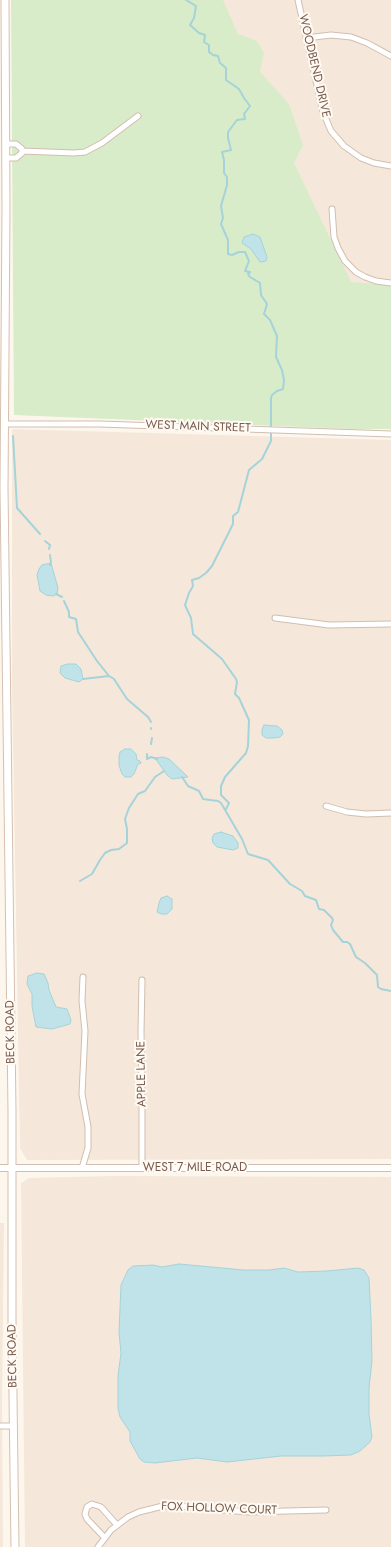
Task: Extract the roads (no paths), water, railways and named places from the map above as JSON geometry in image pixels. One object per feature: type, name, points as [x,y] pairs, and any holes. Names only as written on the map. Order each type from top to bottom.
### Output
[{"type":"main road","name":"BECK ROAD","points":[[5,0],[6,158],[4,424],[13,1168],[12,1320],[15,1547]]},
{"type":"street","name":"WOODBEND DRIVE","points":[[298,0],[323,112],[331,131],[340,142],[357,156],[374,163],[391,166]]},
{"type":"street","points":[[306,38],[331,35],[351,37],[367,43],[391,56]]},
{"type":"street","points":[[22,151],[69,153],[85,152],[102,143],[138,116]]},
{"type":"street","points":[[6,144],[16,144],[22,149],[22,151]]},
{"type":"street","points":[[6,158],[16,158],[22,154],[22,151]]},
{"type":"street","points":[[332,209],[334,238],[345,261],[356,272],[365,277],[391,283]]},
{"type":"street","name":"WEST MAIN STREET","points":[[4,424],[100,424],[391,434]]},
{"type":"street","points":[[275,618],[329,625],[391,624]]},
{"type":"street","points":[[326,806],[347,812],[366,814],[391,813]]},
{"type":"street","points":[[82,1168],[88,1148],[88,1127],[82,1094],[85,1031],[82,1001],[83,976]]},
{"type":"street","name":"APPLE LANE","points":[[142,980],[140,1032],[142,1168]]},
{"type":"street","name":"WEST 7 MILE ROAD","points":[[0,1168],[391,1168]]},
{"type":"street","points":[[0,1426],[14,1426]]},
{"type":"street","points":[[105,1538],[87,1519],[85,1514],[87,1507],[92,1504],[101,1507],[117,1525]]},
{"type":"street","name":"FOX HOLLOW COURT","points":[[98,1547],[117,1525],[139,1512],[163,1506],[248,1512],[326,1510]]},
{"type":"water","points":[[253,234],[260,237],[267,257],[266,261],[260,262],[251,249],[242,243],[244,237]]},
{"type":"water","points":[[51,563],[58,588],[57,594],[53,596],[46,595],[40,591],[37,575],[42,565]]},
{"type":"water","points":[[76,664],[81,669],[83,679],[79,682],[65,678],[60,673],[61,666]]},
{"type":"water","points":[[264,725],[277,726],[282,730],[283,734],[280,737],[266,738],[262,735]]},
{"type":"water","points":[[125,749],[131,749],[136,754],[137,760],[141,763],[138,764],[134,774],[131,777],[125,777],[122,774],[119,765],[120,752]]},
{"type":"water","points":[[163,757],[169,759],[188,777],[172,779],[167,775],[155,758]]},
{"type":"water","points":[[221,832],[233,836],[238,843],[238,848],[233,850],[217,847],[213,843],[212,838],[214,834]]},
{"type":"water","points":[[167,896],[172,899],[172,909],[167,914],[161,914],[157,912],[159,903],[161,898]]},
{"type":"water","points":[[37,973],[44,974],[56,1007],[67,1009],[71,1020],[70,1024],[52,1029],[36,1027],[32,1006],[32,994],[27,984],[28,976]]},
{"type":"water","points":[[179,1264],[244,1270],[269,1270],[284,1268],[298,1272],[358,1268],[364,1270],[369,1278],[371,1319],[372,1361],[369,1388],[369,1414],[372,1437],[370,1442],[360,1451],[351,1455],[281,1456],[227,1462],[197,1458],[155,1463],[144,1462],[140,1459],[130,1441],[130,1432],[120,1417],[118,1408],[118,1376],[121,1353],[119,1333],[121,1285],[128,1270],[133,1266],[153,1265],[162,1267]]},
{"type":"waterway","points":[[186,0],[196,6],[194,18],[190,25],[199,33],[205,35],[204,42],[209,45],[209,52],[218,56],[220,63],[226,68],[226,80],[239,89],[250,106],[244,114],[245,119],[237,120],[228,132],[231,150],[222,152],[227,185],[221,206],[223,218],[221,224],[228,240],[228,254],[232,255],[239,252],[245,252],[249,261],[245,271],[250,272],[248,274],[250,277],[260,283],[261,295],[267,304],[264,314],[270,320],[277,336],[276,357],[282,370],[284,380],[283,389],[277,391],[271,398],[271,441],[262,459],[249,470],[238,512],[233,516],[233,524],[212,566],[199,578],[192,580],[193,586],[185,605],[191,618],[193,634],[222,659],[236,679],[235,694],[239,698],[249,720],[248,746],[246,753],[225,777],[221,786],[221,795],[229,803],[226,809]]},
{"type":"waterway","points":[[13,436],[17,508],[40,534]]},
{"type":"waterway","points":[[45,541],[50,545],[49,549]]},
{"type":"waterway","points":[[50,555],[50,565]]},
{"type":"waterway","points":[[56,594],[62,597]]},
{"type":"waterway","points":[[64,601],[69,612],[69,617],[76,619],[78,632],[97,661],[109,676],[114,679],[127,699],[148,717],[151,722]]},
{"type":"waterway","points":[[83,679],[109,676]]},
{"type":"waterway","points":[[151,744],[152,738]]},
{"type":"waterway","points":[[147,754],[147,759],[151,757],[157,759]]},
{"type":"waterway","points":[[80,881],[92,874],[105,853],[111,850],[119,849],[127,843],[125,819],[129,808],[138,794],[145,791],[155,777],[164,771]]},
{"type":"waterway","points":[[182,777],[188,786],[199,791],[203,799],[218,801],[221,803],[242,839],[248,854],[268,860],[290,884],[302,891],[305,896],[316,900],[319,909],[324,910],[332,918],[333,920],[331,925],[333,930],[343,942],[350,944],[356,957],[365,963],[377,975],[378,987],[391,991]]}]
